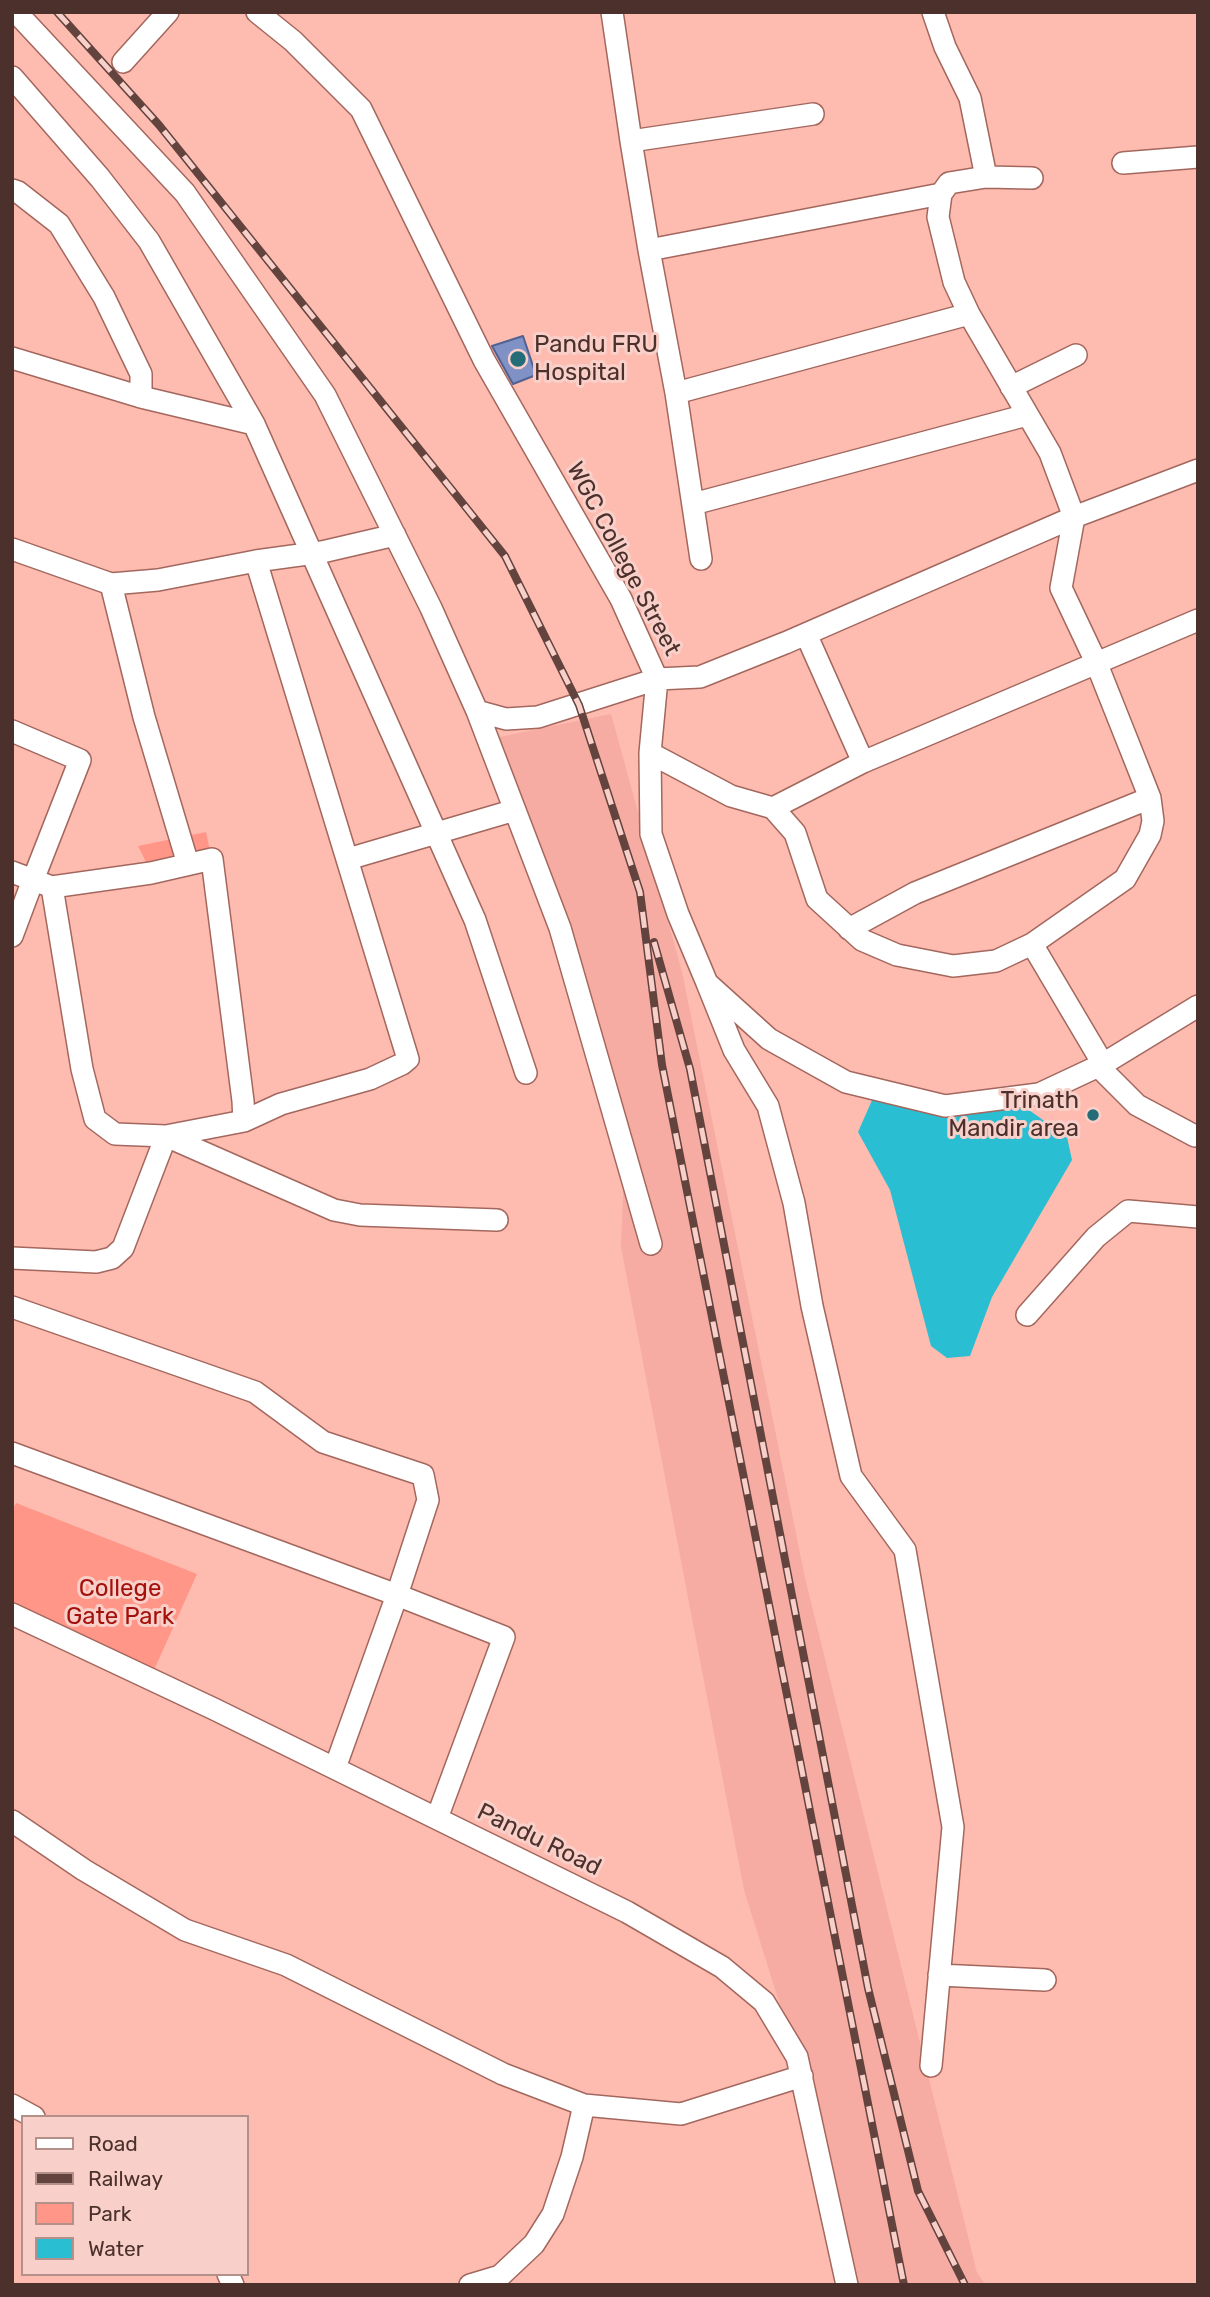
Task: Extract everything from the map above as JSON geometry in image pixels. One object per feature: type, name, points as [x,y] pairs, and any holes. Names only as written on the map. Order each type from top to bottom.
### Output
[{"type":"street","points":[[16,12],[185,193],[325,395],[431,608],[477,711],[515,810],[560,928],[650,1244]]},
{"type":"street","points":[[123,62],[168,12]]},
{"type":"street","name":"WGC College Street","points":[[257,12],[293,41],[361,109],[484,360],[621,599],[657,679],[700,677],[806,634],[1074,517],[1198,470]]},
{"type":"street","points":[[612,12],[649,250],[677,393],[701,559]]},
{"type":"street","points":[[933,12],[945,47],[970,98],[986,177]]},
{"type":"street","points":[[12,77],[100,178],[149,241],[254,424],[475,920],[526,1073]]},
{"type":"street","points":[[632,141],[813,114]]},
{"type":"street","points":[[1123,163],[1198,157]]},
{"type":"street","points":[[650,753],[731,796],[773,808],[795,833],[817,899],[862,940],[897,955],[953,966],[996,961],[1032,944],[1125,879],[1150,835],[1153,821],[1150,798],[1096,662],[1061,588],[1074,517],[1050,453],[969,314],[954,282],[938,217],[941,194],[949,183],[986,177],[1032,178]]},
{"type":"street","points":[[12,190],[59,224],[104,297],[141,374],[141,397]]},
{"type":"street","points":[[649,250],[941,194]]},
{"type":"street","points":[[677,393],[969,314]]},
{"type":"street","points":[[1011,387],[1076,355]]},
{"type":"street","points":[[12,358],[141,397],[254,424]]},
{"type":"street","points":[[693,504],[1027,415]]},
{"type":"street","points":[[12,549],[111,584],[158,580],[395,536]]},
{"type":"street","points":[[42,883],[95,1119],[116,1134],[166,1136],[244,1121],[281,1104],[370,1079],[408,1059],[256,561]]},
{"type":"street","points":[[111,584],[187,864]]},
{"type":"street","points":[[773,808],[863,762],[1198,620]]},
{"type":"street","points":[[806,634],[863,762]]},
{"type":"street","points":[[477,711],[506,719],[538,718],[657,679],[650,753],[651,834],[678,914],[734,1050],[768,1106],[794,1203],[812,1306],[850,1476],[905,1550],[953,1827],[931,2066]]},
{"type":"street","points":[[12,731],[80,761],[42,883],[12,936]]},
{"type":"street","points":[[849,929],[915,893],[1150,798]]},
{"type":"street","points":[[348,859],[515,810]]},
{"type":"street","points":[[12,872],[42,883],[151,873],[212,859],[244,1121]]},
{"type":"street","points":[[1032,944],[1101,1065],[1137,1105],[1195,1136]]},
{"type":"street","points":[[707,983],[769,1039],[846,1082],[944,1107],[1039,1094],[1101,1065],[1198,1006]]},
{"type":"street","points":[[166,1136],[334,1210],[360,1215],[497,1220]]},
{"type":"street","points":[[12,1258],[96,1262],[112,1258],[123,1248],[166,1136]]},
{"type":"street","points":[[1027,1315],[1096,1237],[1128,1211],[1198,1216]]},
{"type":"street","points":[[12,1307],[255,1392],[323,1442],[423,1475],[428,1500],[335,1768]]},
{"type":"street","points":[[12,1452],[504,1637],[437,1818]]},
{"type":"street","name":"Pandu Road","points":[[12,1614],[335,1768],[627,1912],[722,1966],[764,2002],[797,2057],[846,2285]]},
{"type":"street","points":[[12,1821],[84,1870],[185,1930],[286,1965],[503,2074],[584,2105],[681,2114],[802,2076]]},
{"type":"street","points":[[939,1975],[1045,1980]]},
{"type":"street","points":[[12,2105],[30,2115]]},
{"type":"street","points":[[470,2285],[500,2276],[534,2244],[553,2214],[572,2157],[584,2105]]},
{"type":"shaded area","points":[[611,714],[682,972],[805,1578],[977,2273],[986,2285],[858,2285],[835,2181],[744,1890],[621,1247],[625,1144],[495,738]]},
{"type":"green space","points":[[206,832],[211,856],[150,870],[138,846]]},
{"type":"green space","name":"College Gate Park","points":[[16,1503],[197,1574],[150,1679],[12,1614],[12,1511]]},
{"type":"water","points":[[873,1098],[1019,1103],[1067,1137],[1072,1160],[992,1297],[970,1356],[947,1358],[931,1346],[890,1190],[858,1132]]},
{"type":"building","points":[[523,336],[536,375],[513,384],[492,346]]},
{"type":"railway","points":[[57,12],[159,125],[505,556],[579,705],[640,892],[662,1065],[904,2285]]},
{"type":"railway","points":[[654,942],[690,1069],[868,1988],[918,2191],[965,2285]]},
{"type":"place","name":"Pandu FRU Hospital","points":[[518,359]]},
{"type":"place","name":"Trinath Mandir area","points":[[1093,1115]]}]
